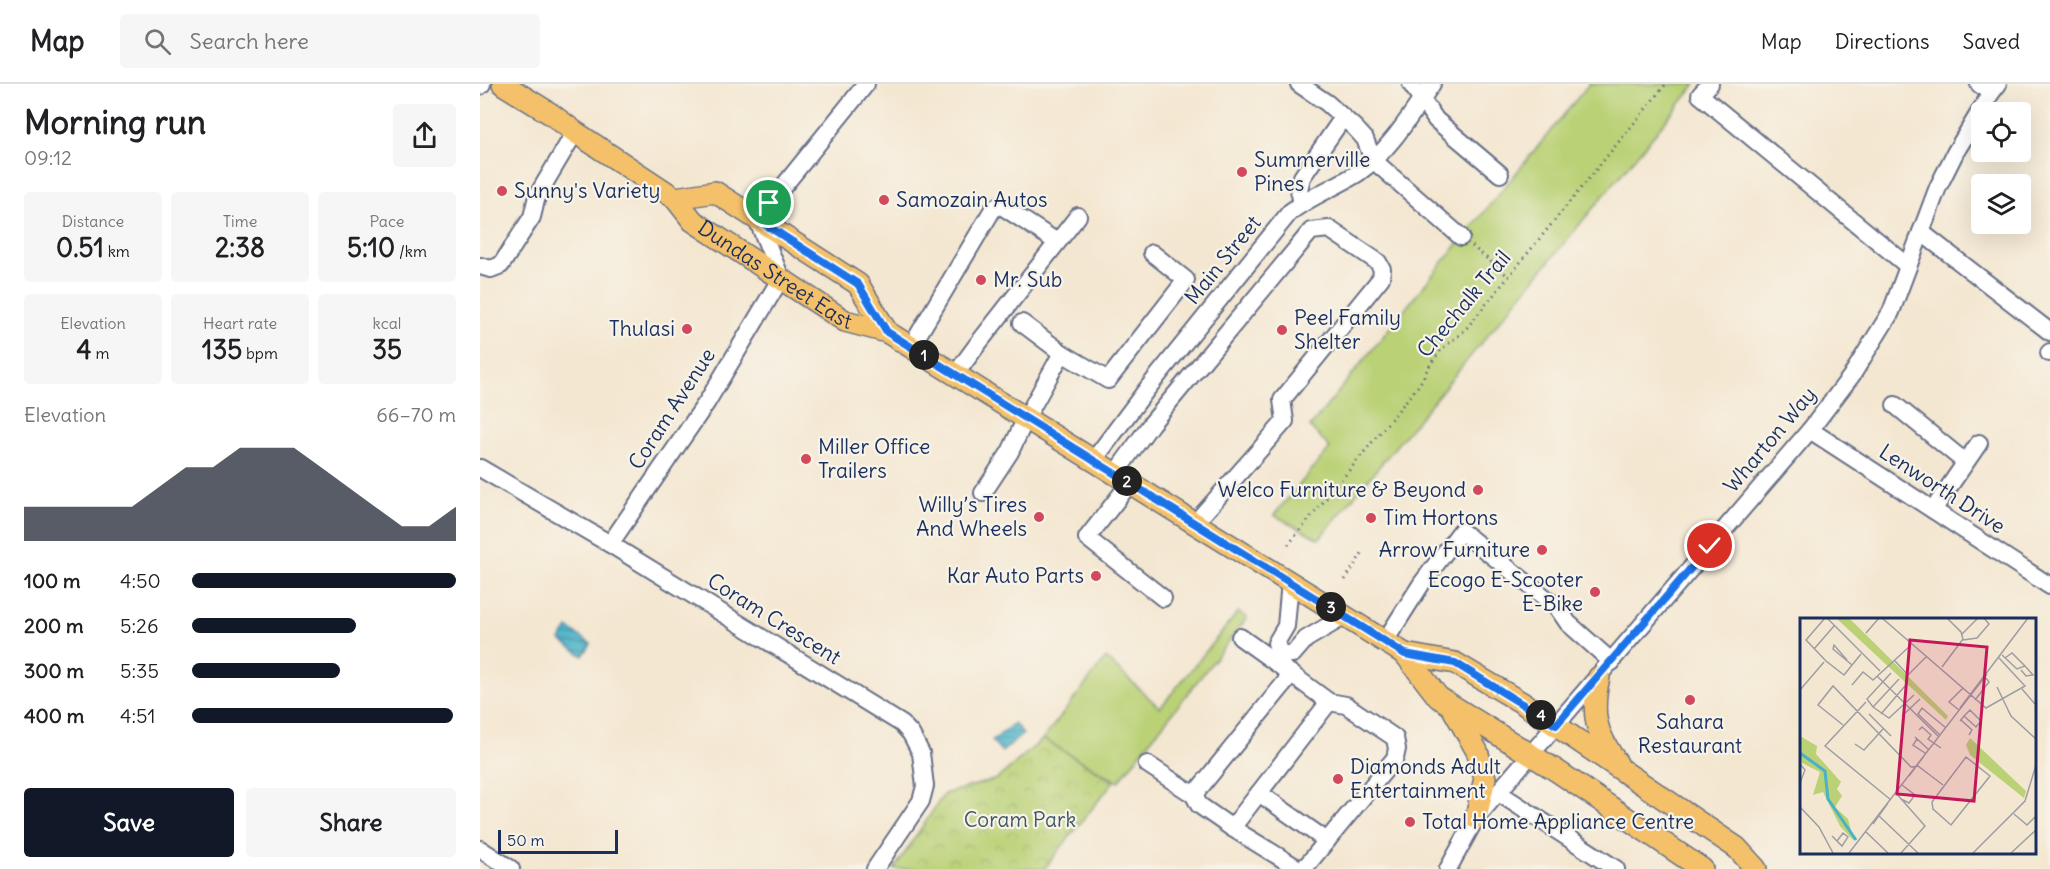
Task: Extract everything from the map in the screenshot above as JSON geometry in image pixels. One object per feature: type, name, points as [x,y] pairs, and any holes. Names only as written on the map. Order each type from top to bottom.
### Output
[{"type":"main road","name":"Dundas Street East","points":[[503,84],[675,198],[693,221],[775,287],[845,321],[887,332],[1385,641],[1405,654],[1438,697],[1557,771],[1702,869]]},
{"type":"main road","name":"Dundas Street East","points":[[675,198],[715,192],[858,284],[887,332]]},
{"type":"main road","name":"Dundas Street East","points":[[1405,654],[1455,663],[1556,725],[1737,848],[1756,869]]},
{"type":"main road","points":[[1605,669],[1594,700],[1596,723],[1606,747],[1620,769]]},
{"type":"main road","points":[[1450,704],[1477,751],[1485,778],[1476,818]]},
{"type":"street","points":[[775,287],[757,219],[866,84]]},
{"type":"street","points":[[1299,84],[1327,104],[1365,139],[1373,160],[1461,237]]},
{"type":"street","points":[[1411,84],[1436,120],[1500,174]]},
{"type":"street","name":"Main Street","points":[[1093,461],[1162,370],[1290,212],[1357,173],[1373,160],[1404,124],[1432,84]]},
{"type":"street","points":[[1710,84],[1700,95],[1908,266]]},
{"type":"street","name":"Wharton Way","points":[[1448,869],[1476,818],[1810,430],[1852,375],[1891,312],[1938,187],[1989,87]]},
{"type":"street","points":[[1302,203],[1299,190],[1302,177],[1342,119]]},
{"type":"street","points":[[480,266],[491,269],[501,265],[532,217],[537,196],[576,132]]},
{"type":"street","points":[[911,347],[993,209],[1000,205],[1057,243]]},
{"type":"street","points":[[955,375],[1078,216]]},
{"type":"street","points":[[1163,598],[1087,538],[1151,424],[1311,231],[1329,229],[1378,262],[1382,269],[1381,278],[1282,400],[1285,421],[1196,523]]},
{"type":"street","points":[[1921,232],[2050,332]]},
{"type":"street","points":[[1022,323],[1062,353],[1108,380],[1186,280],[1152,253]]},
{"type":"street","name":"Coram Avenue","points":[[610,544],[707,402],[775,287]]},
{"type":"street","points":[[983,493],[1010,452],[1062,353]]},
{"type":"street","points":[[1895,405],[1965,462]]},
{"type":"street","name":"Lenworth Drive","points":[[1810,430],[2050,586]]},
{"type":"street","points":[[1933,510],[1979,443]]},
{"type":"street","name":"Coram Crescent","points":[[480,468],[610,544],[902,724],[911,734],[923,762],[925,786],[921,801],[875,869]]},
{"type":"street","points":[[1385,641],[1422,583],[1461,531],[1557,607],[1605,669]]},
{"type":"street","points":[[1278,658],[1276,643],[1286,626],[1290,582]]},
{"type":"street","points":[[1278,658],[1293,654],[1306,639],[1345,616]]},
{"type":"street","points":[[1147,764],[1194,795],[1198,805],[1300,869],[1307,865],[1395,758],[1397,749],[1395,738],[1346,705],[1329,702],[1292,674],[1278,658],[1240,637]]},
{"type":"street","points":[[1194,795],[1292,674]]},
{"type":"street","points":[[1232,828],[1329,702]]},
{"type":"street","points":[[1259,793],[1327,841]]},
{"type":"street","points":[[1499,793],[1616,869]]},
{"type":"street","points":[[480,849],[511,869]]},
{"type":"path","name":"Chechalk Trail","points":[[1288,545],[1419,385],[1442,349],[1465,330],[1666,84]]},
{"type":"path","points":[[1461,237],[1508,276]]},
{"type":"path","points":[[1346,580],[1364,550]]},
{"type":"path","points":[[1434,790],[1443,788],[1456,799]]},
{"type":"green space","points":[[1589,84],[1696,84],[1319,539],[1274,515],[1330,448],[1310,427]]},
{"type":"green space","points":[[1238,612],[1247,618],[1118,782],[1043,739],[1106,658],[1160,708]]},
{"type":"green space","name":"Coram Park","points":[[1043,739],[1114,781],[1044,869],[894,869],[944,794],[997,779]]},
{"type":"water","points":[[568,628],[591,644],[583,656],[560,640]]},
{"type":"water","points":[[1014,723],[1023,734],[1002,752],[992,741]]},
{"type":"place","name":"Summerville Pines","points":[[1242,172]]},
{"type":"place","name":"Sunny's Variety","points":[[502,191]]},
{"type":"place","name":"Samozain Autos","points":[[884,200]]},
{"type":"place","name":"Mr. Sub","points":[[981,280]]},
{"type":"place","name":"Thulasi","points":[[687,329]]},
{"type":"place","name":"Peel Family Shelter","points":[[1282,330]]},
{"type":"place","name":"Miller Office Trailers","points":[[806,459]]},
{"type":"place","name":"Welco Furniture & Beyond","points":[[1478,490]]},
{"type":"place","name":"Willy’s Tires And Wheels","points":[[1039,517]]},
{"type":"place","name":"Tim Hortons","points":[[1371,518]]},
{"type":"place","name":"Arrow Furniture","points":[[1542,550]]},
{"type":"place","name":"Kar Auto Parts","points":[[1096,576]]},
{"type":"place","name":"Ecogo E-Scooter E-Bike","points":[[1595,592]]},
{"type":"place","name":"Sahara Restaurant","points":[[1690,700]]},
{"type":"place","name":"Diamonds Adult Entertainment","points":[[1338,779]]},
{"type":"place","name":"Total Home Appliance Centre","points":[[1410,822]]},
{"type":"route","points":[[769,203],[757,219],[858,284],[887,332],[1405,654],[1455,663],[1556,725],[1710,546]]}]
